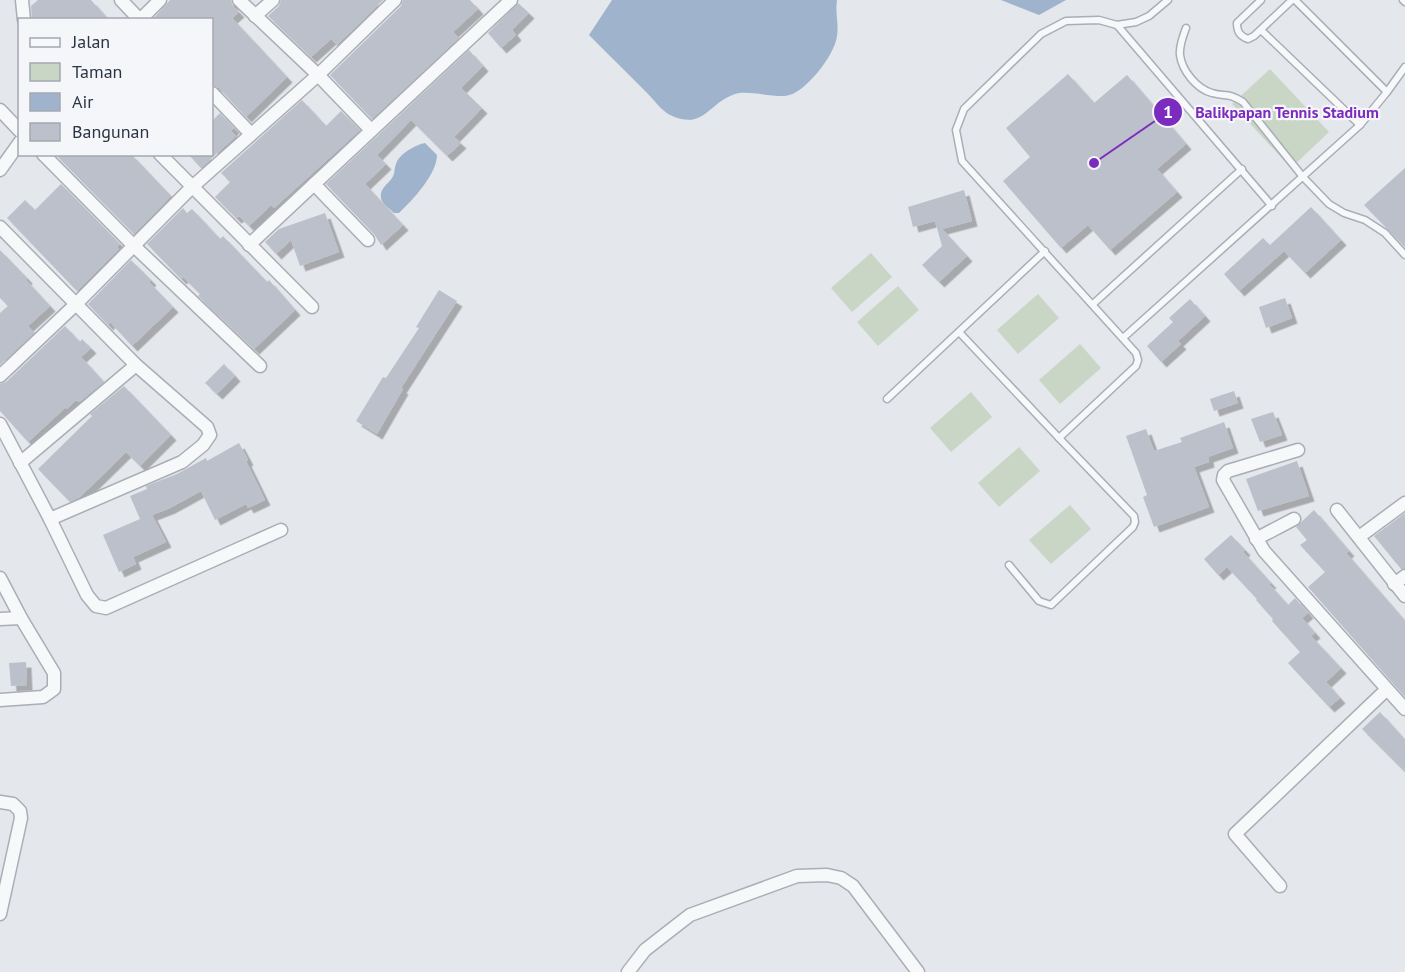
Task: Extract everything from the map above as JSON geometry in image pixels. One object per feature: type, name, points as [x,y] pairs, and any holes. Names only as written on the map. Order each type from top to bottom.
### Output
[{"type":"street","points":[[22,0],[24,18]]},
{"type":"street","points":[[121,0],[138,18]]},
{"type":"street","points":[[142,18],[160,0]]},
{"type":"street","points":[[239,0],[318,75],[371,130]]},
{"type":"street","points":[[255,16],[273,0]]},
{"type":"street","points":[[0,376],[75,305],[192,187],[318,75],[395,0]]},
{"type":"street","points":[[249,245],[511,0]]},
{"type":"street","points":[[213,94],[251,134]]},
{"type":"street","points":[[0,110],[18,128]]},
{"type":"street","points":[[0,170],[18,145]]},
{"type":"street","points":[[45,156],[134,246],[260,366]]},
{"type":"street","points":[[162,156],[312,307]]},
{"type":"street","points":[[314,184],[368,240]]},
{"type":"street","points":[[0,227],[136,365],[207,427],[210,435],[203,445],[182,462],[50,519]]},
{"type":"street","points":[[20,463],[136,365]]},
{"type":"street","points":[[0,424],[87,595],[96,606],[106,608],[281,530]]},
{"type":"street","points":[[1298,450],[1228,471],[1223,480],[1256,539],[1405,709]]},
{"type":"street","points":[[1359,537],[1405,503]]},
{"type":"street","points":[[1337,510],[1405,597]]},
{"type":"street","points":[[1256,539],[1294,519]]},
{"type":"street","points":[[1394,585],[1405,576]]},
{"type":"street","points":[[0,578],[4,594],[54,673],[54,689],[43,697],[0,700]]},
{"type":"street","points":[[0,619],[21,618]]},
{"type":"street","points":[[1280,886],[1235,834],[1386,690]]},
{"type":"street","points":[[0,802],[13,804],[20,811],[21,818],[4,876],[0,914]]},
{"type":"street","points":[[628,972],[645,950],[690,915],[797,876],[827,875],[841,878],[853,886],[918,972]]},
{"type":"lane","points":[[1059,438],[1136,366],[1138,360],[1136,352],[962,161],[956,130],[964,109],[1041,34],[1066,21],[1099,20],[1116,25],[1136,22],[1149,16],[1168,0]]},
{"type":"lane","points":[[1261,0],[1237,23],[1240,36],[1248,39],[1294,0],[1387,92]]},
{"type":"lane","points":[[1116,25],[1272,206]]},
{"type":"lane","points":[[1186,28],[1179,54],[1184,68],[1195,83],[1212,94],[1234,96],[1243,102],[1303,177],[1329,204],[1344,213],[1365,220],[1385,233],[1405,255]]},
{"type":"lane","points":[[1261,30],[1360,125]]},
{"type":"lane","points":[[1123,338],[1360,125],[1405,67]]},
{"type":"lane","points":[[1093,304],[1242,169]]},
{"type":"lane","points":[[887,399],[1045,251]]},
{"type":"lane","points":[[959,332],[1134,516],[1135,522],[1129,531],[1051,605],[1039,601],[1009,565]]},
{"type":"green space","points":[[1270,69],[1329,132],[1291,168],[1232,104]]},
{"type":"green space","points":[[871,253],[892,277],[852,312],[831,288]]},
{"type":"green space","points":[[898,286],[919,310],[878,346],[857,322]]},
{"type":"green space","points":[[1038,294],[1059,318],[1018,354],[997,330]]},
{"type":"green space","points":[[1080,344],[1101,368],[1060,404],[1039,380]]},
{"type":"green space","points":[[971,392],[992,417],[951,452],[930,428]]},
{"type":"green space","points":[[1019,447],[1040,471],[999,507],[978,483]]},
{"type":"green space","points":[[1070,505],[1091,529],[1051,564],[1029,540]]},
{"type":"water","points":[[612,0],[837,0],[837,36],[825,63],[809,82],[793,94],[779,96],[735,94],[698,118],[681,119],[664,111],[589,35]]},
{"type":"water","points":[[1001,0],[1066,0],[1039,15]]},
{"type":"water","points":[[425,143],[437,155],[433,170],[423,187],[410,202],[399,213],[394,213],[383,202],[381,192],[393,176],[400,157],[412,148]]},
{"type":"building","points":[[38,0],[91,0],[107,18],[32,18],[31,6]]},
{"type":"building","points":[[170,0],[231,0],[239,12],[232,18],[287,77],[246,117],[218,87],[213,85],[213,18],[154,18]]},
{"type":"building","points":[[281,0],[383,0],[337,45],[331,39],[311,57],[268,16],[279,6]]},
{"type":"building","points":[[403,0],[470,0],[478,9],[453,32],[459,38],[372,119],[330,75],[401,6]]},
{"type":"building","points":[[518,3],[529,13],[512,30],[516,35],[501,48],[488,33]]},
{"type":"building","points":[[469,50],[483,66],[461,88],[482,108],[454,137],[461,143],[447,156],[411,120],[377,155],[386,164],[365,184],[403,225],[381,245],[374,234],[326,184]]},
{"type":"building","points":[[1068,74],[1094,103],[1127,75],[1186,144],[1157,169],[1177,192],[1110,250],[1088,225],[1061,248],[1003,181],[1030,157],[1006,128]]},
{"type":"building","points":[[302,100],[326,126],[341,111],[360,130],[274,208],[271,205],[249,226],[239,216],[236,218],[215,197],[230,182],[221,173]]},
{"type":"building","points":[[220,113],[234,128],[231,131],[236,136],[201,168],[190,156],[213,156],[213,120]]},
{"type":"building","points":[[57,156],[133,156],[171,196],[135,233]]},
{"type":"building","points":[[1405,168],[1405,247],[1364,205]]},
{"type":"building","points":[[61,184],[120,244],[117,247],[119,249],[77,291],[7,218],[25,200],[35,210]]},
{"type":"building","points":[[964,190],[972,221],[942,229],[967,256],[939,282],[922,265],[942,246],[935,221],[913,227],[908,207]]},
{"type":"building","points":[[1311,207],[1341,240],[1305,273],[1284,251],[1239,291],[1224,274],[1263,238],[1270,245]]},
{"type":"building","points":[[183,208],[187,213],[192,209],[220,239],[223,236],[267,282],[269,280],[295,310],[254,349],[147,244]]},
{"type":"building","points":[[325,213],[339,252],[300,266],[291,240],[276,254],[265,242],[279,229]]},
{"type":"building","points":[[0,250],[50,306],[28,326],[34,333],[0,365],[0,313],[8,306],[0,298]]},
{"type":"building","points":[[131,260],[173,307],[132,346],[110,322],[108,325],[88,304]]},
{"type":"building","points":[[439,290],[457,301],[401,388],[403,389],[377,434],[356,421],[383,377],[386,378],[419,328],[416,327]]},
{"type":"building","points":[[1285,298],[1292,318],[1266,328],[1259,307]]},
{"type":"building","points":[[1190,299],[1205,316],[1178,341],[1181,344],[1161,362],[1147,346],[1173,322],[1169,318]]},
{"type":"building","points":[[65,326],[80,342],[82,339],[91,348],[81,357],[104,382],[79,402],[76,400],[67,409],[66,407],[28,442],[0,411],[0,384],[6,382]]},
{"type":"building","points":[[224,364],[235,376],[217,394],[205,383]]},
{"type":"building","points":[[124,386],[171,435],[140,466],[126,452],[80,497],[70,502],[38,469],[92,416],[90,414]]},
{"type":"building","points":[[1234,391],[1238,403],[1214,411],[1210,399]]},
{"type":"building","points":[[1273,412],[1282,435],[1260,442],[1251,419]]},
{"type":"building","points":[[1224,422],[1233,448],[1208,457],[1209,462],[1194,467],[1209,507],[1154,527],[1143,497],[1147,495],[1126,436],[1146,429],[1154,451],[1182,442],[1180,438]]},
{"type":"building","points":[[239,443],[265,500],[248,508],[246,504],[215,520],[201,491],[152,515],[166,542],[133,557],[136,564],[119,572],[103,535],[140,519],[130,496],[206,458],[207,461]]},
{"type":"building","points":[[1297,461],[1309,496],[1258,511],[1246,479]]},
{"type":"building","points":[[1314,510],[1349,551],[1346,553],[1405,621],[1405,697],[1308,587],[1325,572],[1300,545],[1307,540],[1296,527]]},
{"type":"building","points":[[1405,513],[1405,568],[1401,569],[1374,536]]},
{"type":"building","points":[[1231,535],[1288,605],[1295,598],[1308,613],[1302,618],[1315,633],[1311,636],[1341,668],[1326,682],[1340,698],[1329,707],[1288,663],[1300,652],[1272,621],[1273,619],[1257,599],[1227,567],[1218,575],[1204,559]]},
{"type":"building","points":[[26,662],[27,685],[11,686],[9,663]]},
{"type":"building","points":[[1380,712],[1405,740],[1405,772],[1362,729]]},
{"type":"place","name":"Balikpapan Tennis Stadium","points":[[1094,163]]}]
